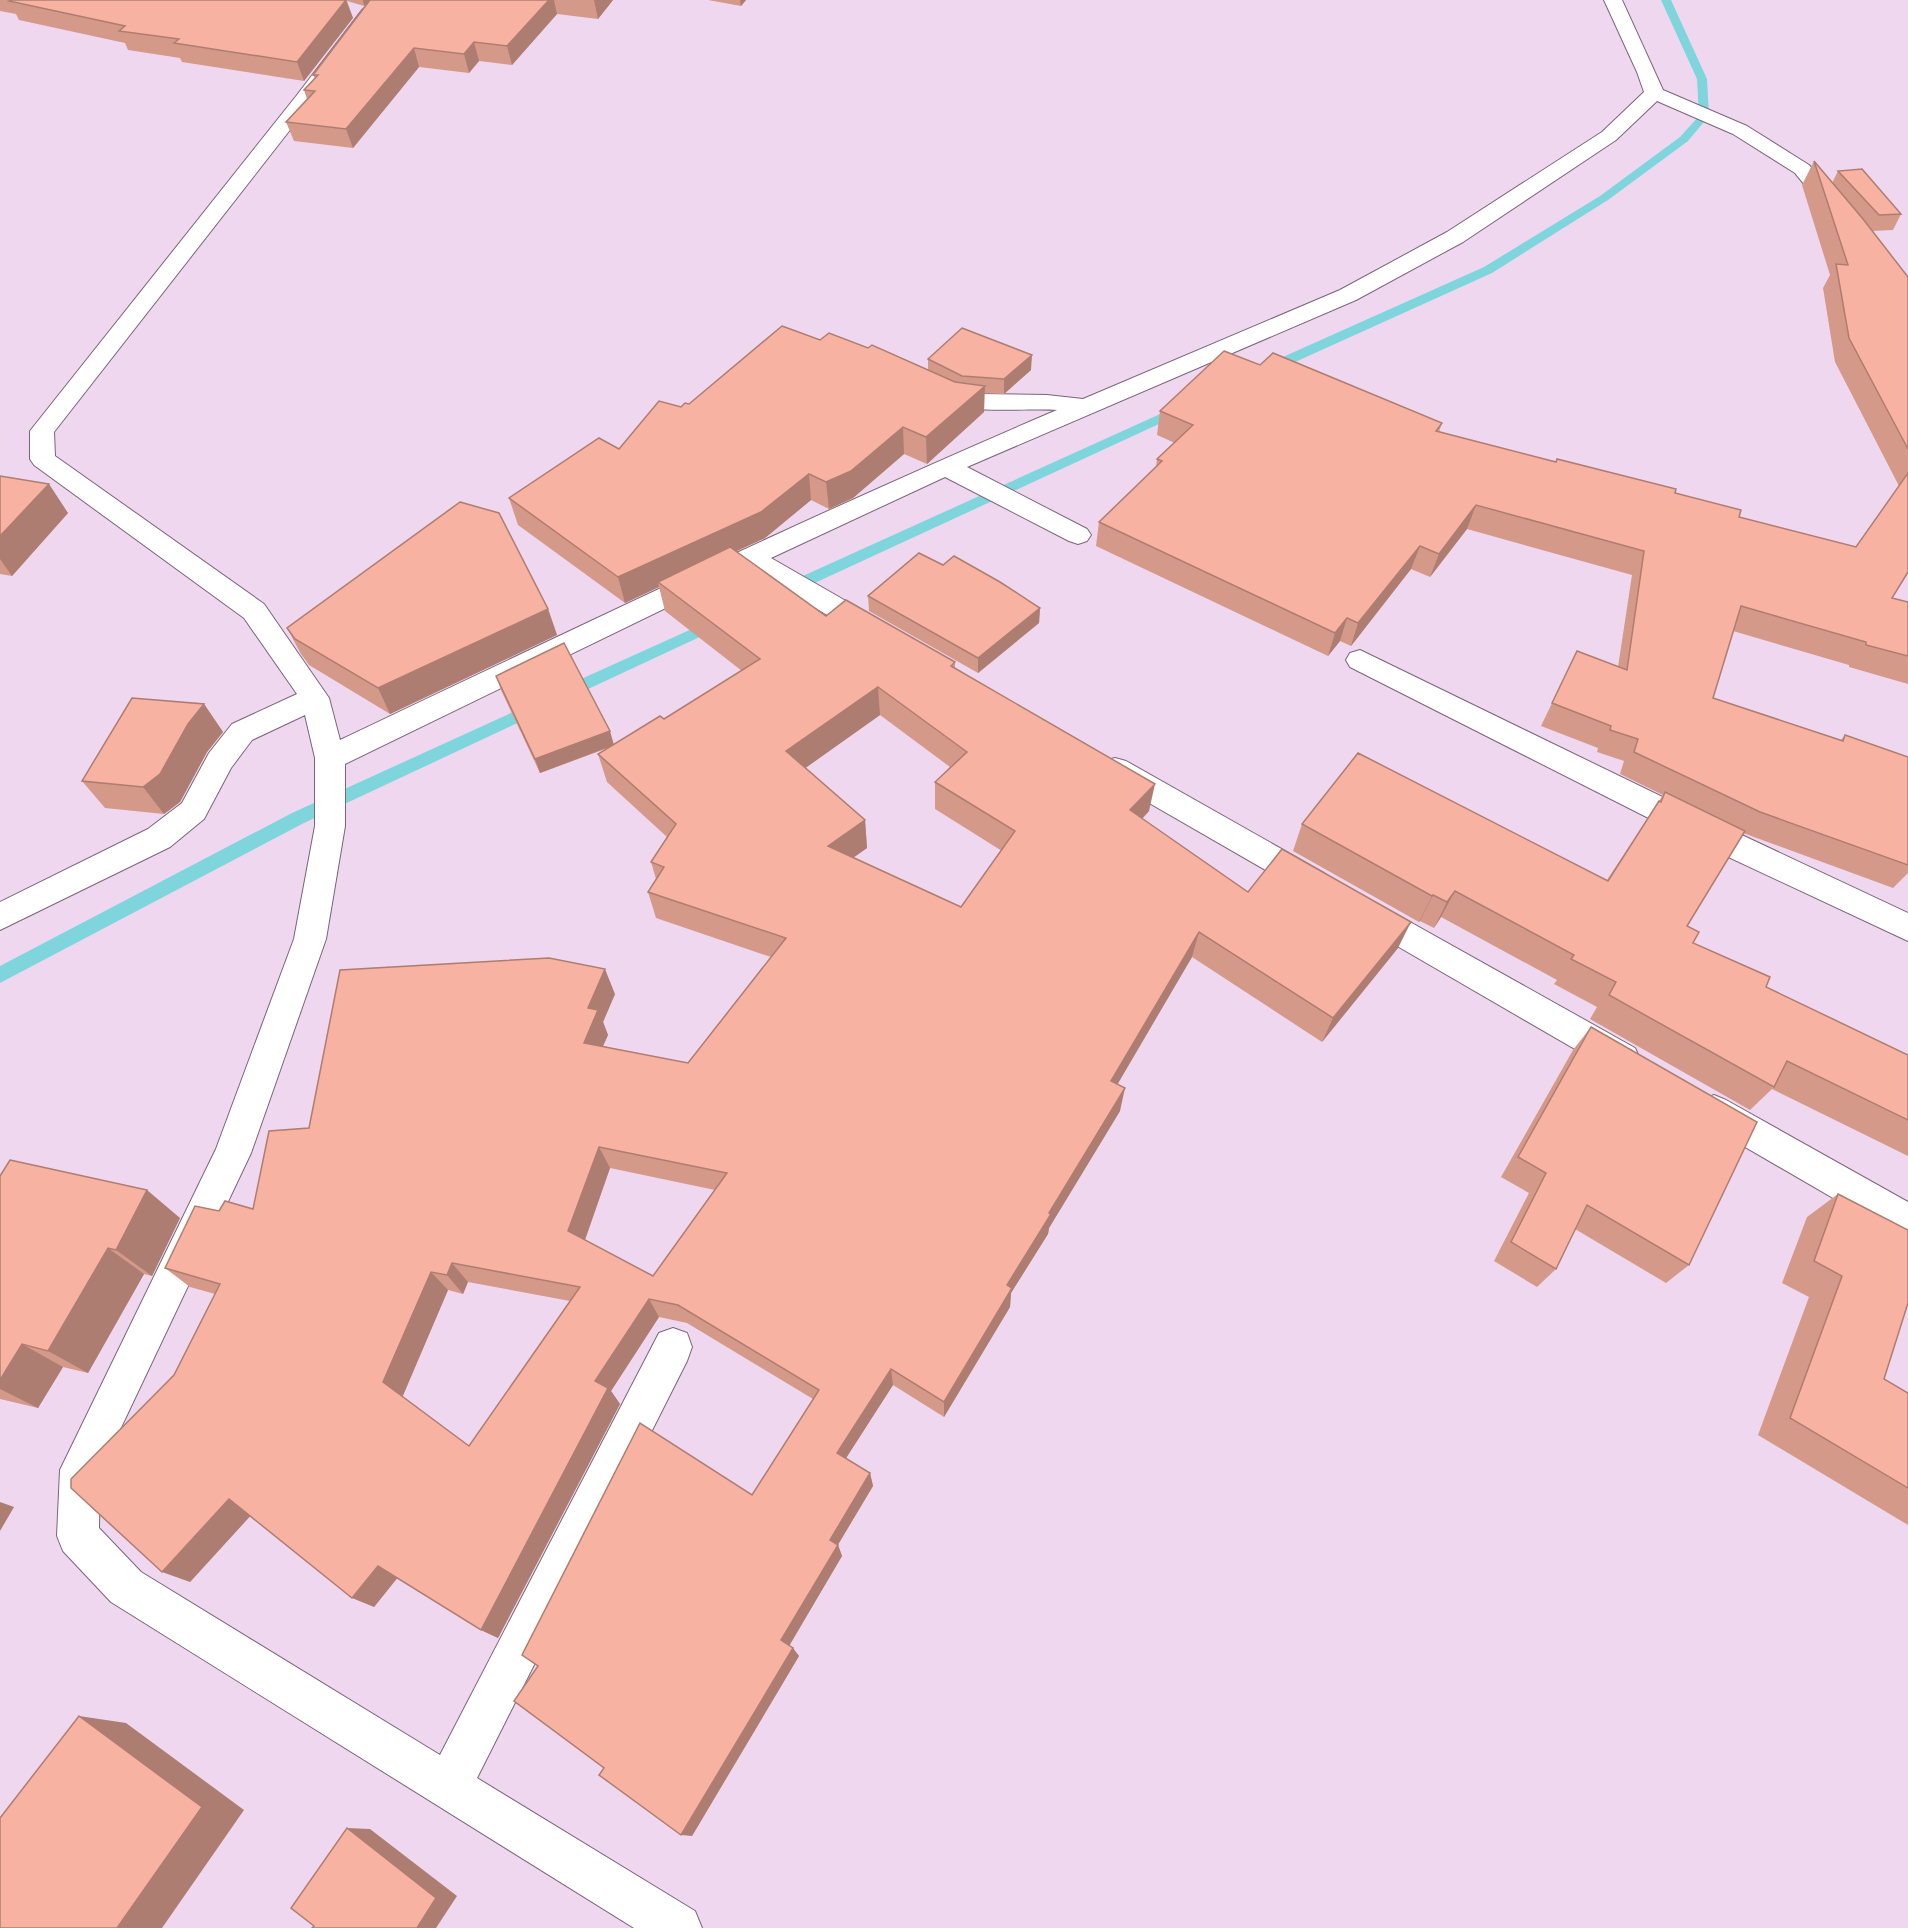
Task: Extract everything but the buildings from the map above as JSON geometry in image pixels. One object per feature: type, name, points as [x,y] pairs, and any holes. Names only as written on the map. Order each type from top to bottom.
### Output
[{"type":"street","points":[[1612,0],[1647,72],[1654,93],[1740,130],[1802,170],[1853,228]]},
{"type":"street","points":[[368,8],[297,109],[42,432],[43,459],[254,611],[315,698],[330,758],[330,826],[310,939],[233,1153],[80,1470],[78,1536],[126,1587],[678,1928]]},
{"type":"street","points":[[330,758],[749,557],[946,466],[1348,295],[1455,237],[1609,136],[1654,93]]},
{"type":"street","points":[[925,384],[956,400],[995,404],[1043,402],[1086,407]]},
{"type":"street","points":[[946,466],[1078,535]]},
{"type":"street","points":[[749,557],[899,644]]},
{"type":"street","points":[[1360,660],[1703,831],[1908,928]]},
{"type":"street","points":[[0,917],[159,838],[194,811],[220,761],[242,732],[315,698]]},
{"type":"street","points":[[1093,756],[1650,1075]]},
{"type":"street","points":[[1691,1098],[1908,1222]]},
{"type":"street","points":[[449,1786],[673,1347]]},
{"type":"waterway","points":[[1268,369],[1488,270],[1604,198],[1684,139],[1704,116],[1702,79],[1666,0]]},
{"type":"waterway","points":[[788,589],[1180,409]]},
{"type":"waterway","points":[[565,693],[714,624]]},
{"type":"waterway","points":[[0,975],[298,818],[535,708]]}]
